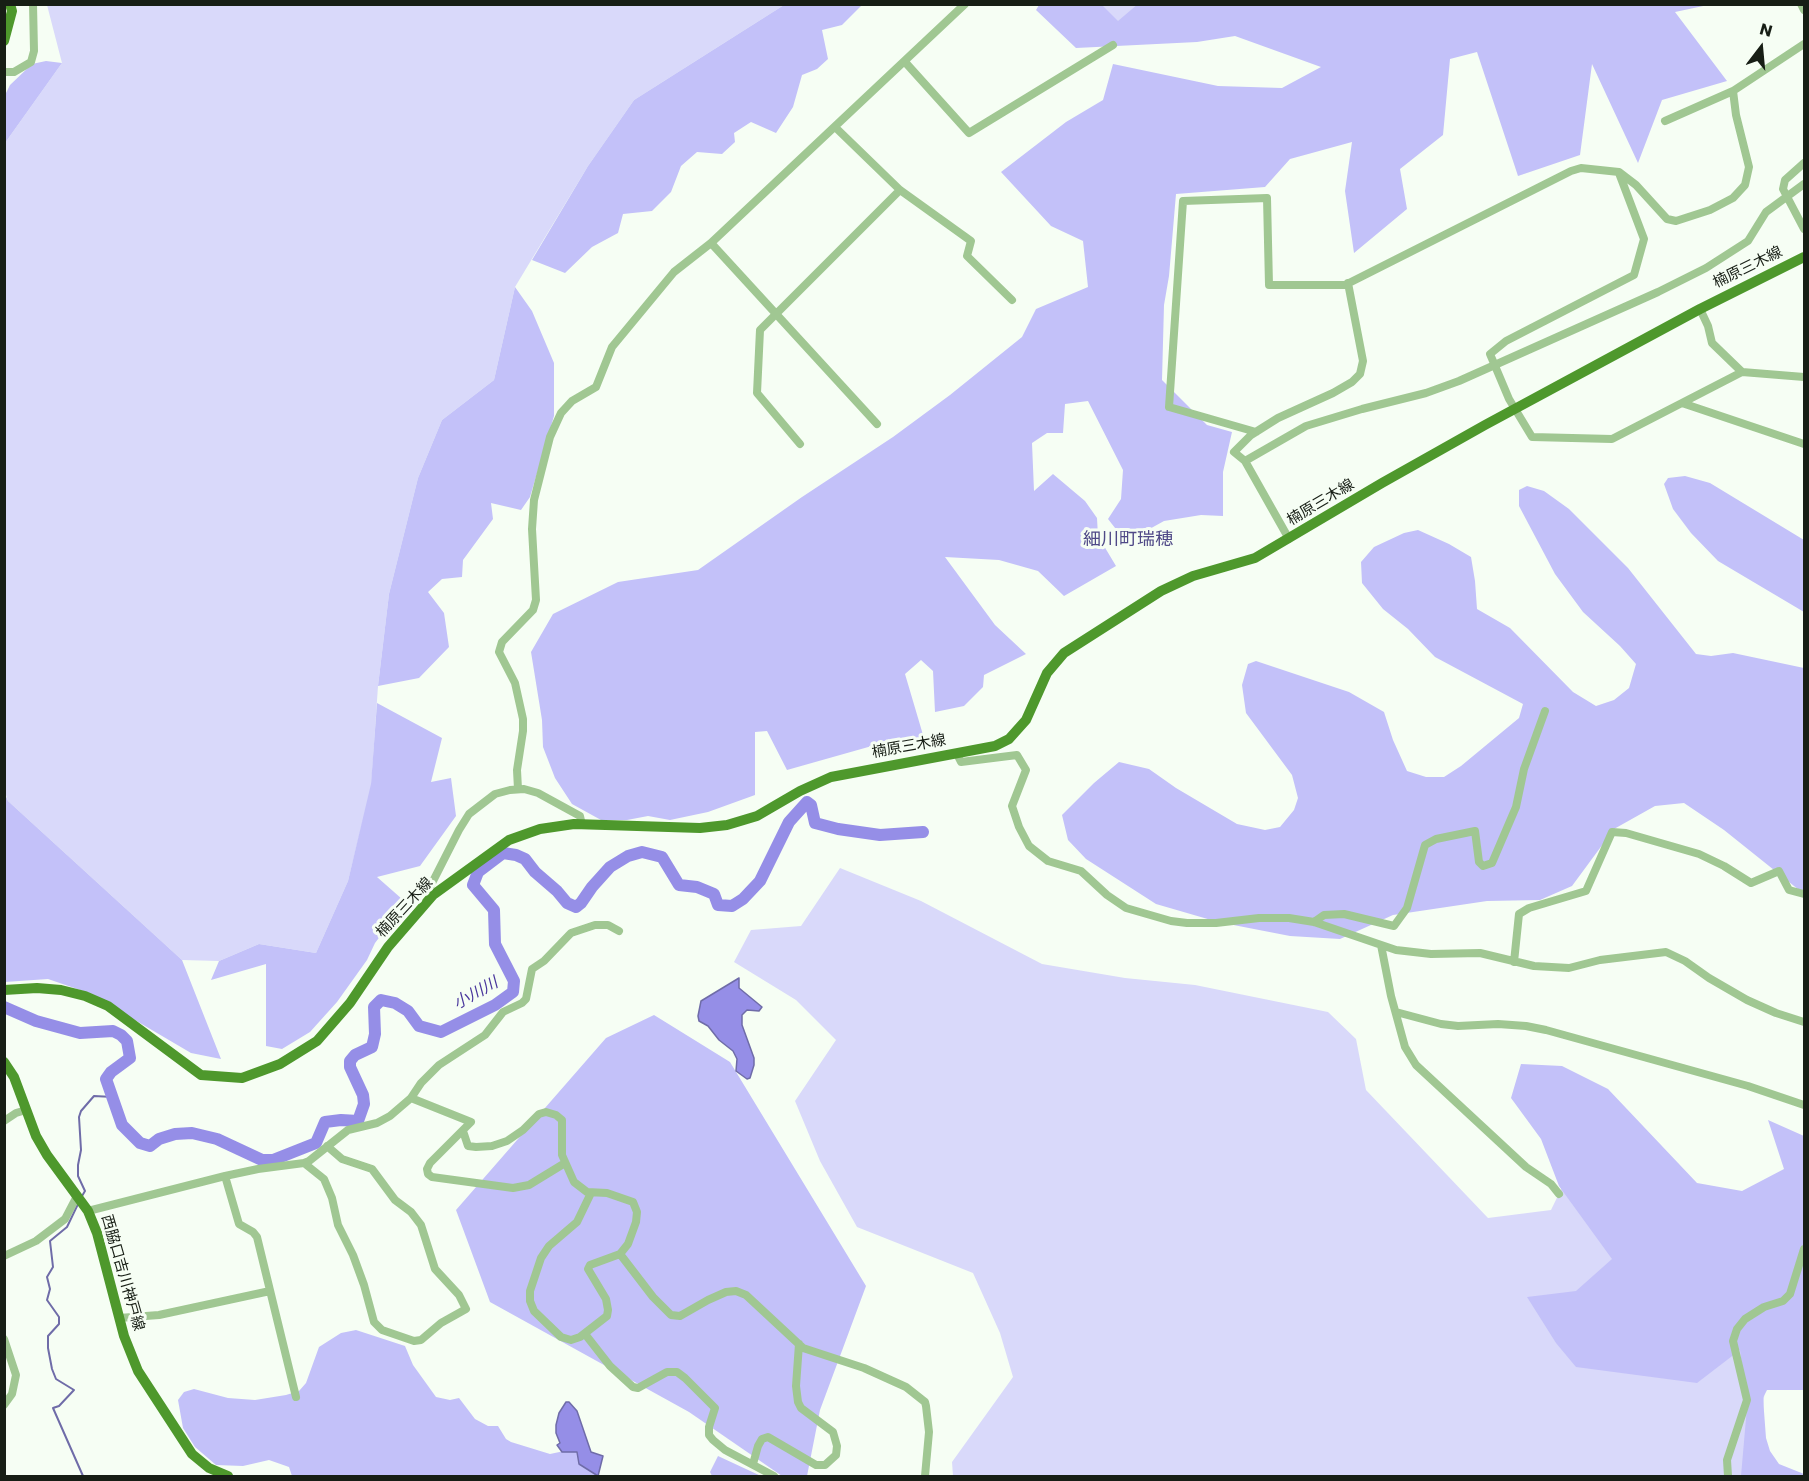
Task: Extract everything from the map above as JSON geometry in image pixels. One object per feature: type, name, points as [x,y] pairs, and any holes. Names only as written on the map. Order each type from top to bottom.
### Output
[{"type":"main road","points":[[4,41],[12,11],[10,4]]},
{"type":"main road","name":"楠原三木線","points":[[4,990],[38,988],[61,990],[85,996],[108,1006],[148,1038],[201,1075],[242,1078],[280,1064],[316,1041],[350,1003],[388,947],[433,895],[509,840],[540,829],[582,825],[700,828],[727,825],[757,816],[800,791],[831,777],[995,746],[1009,739],[1026,720],[1047,673],[1064,653],[1177,583],[1255,558],[1382,483],[1515,409],[1752,281],[1804,257]]},
{"type":"main road","name":"西脇口吉川神戸線","points":[[4,1062],[14,1077],[36,1136],[83,1204],[97,1233],[119,1318],[138,1371],[192,1454],[209,1467],[228,1476]]},
{"type":"street","points":[[4,72],[14,72],[32,62],[34,51],[33,4]]},
{"type":"street","points":[[518,789],[517,770],[523,719],[515,683],[499,652],[502,642],[532,610],[536,600],[532,529],[534,500],[550,437],[561,413],[572,401],[596,387],[612,347],[674,272],[711,243],[836,128],[965,4]]},
{"type":"street","points":[[1801,4],[1804,10]]},
{"type":"street","points":[[1665,121],[1733,91],[1804,44]]},
{"type":"street","points":[[905,62],[969,134],[1113,45]]},
{"type":"street","points":[[1256,432],[1169,406],[1183,201],[1267,198],[1269,285],[1348,284],[1581,168],[1619,172],[1636,185],[1667,219],[1676,221],[1710,210],[1733,198],[1745,185],[1749,167],[1736,115],[1733,91]]},
{"type":"street","points":[[836,128],[900,190],[971,241],[966,256],[1012,300]]},
{"type":"street","points":[[1804,163],[1785,180],[1783,189],[1804,229]]},
{"type":"street","points":[[1619,172],[1644,238],[1634,275],[1506,341],[1490,354],[1515,409],[1532,437],[1612,439],[1742,372],[1804,378]]},
{"type":"street","points":[[1245,461],[1306,426],[1426,393],[1459,381],[1658,292],[1706,267],[1748,241],[1766,212],[1804,184]]},
{"type":"street","points":[[800,444],[757,393],[760,330],[900,190]]},
{"type":"street","points":[[711,243],[877,424]]},
{"type":"street","points":[[1289,539],[1245,461],[1234,452],[1256,432],[1278,418],[1333,393],[1352,382],[1360,374],[1363,361],[1348,284]]},
{"type":"street","points":[[1700,309],[1708,326],[1712,343],[1742,372]]},
{"type":"street","points":[[1682,403],[1804,444]]},
{"type":"street","points":[[1314,922],[1324,915],[1344,914],[1394,927],[1407,908],[1425,845],[1436,839],[1475,831],[1479,862],[1483,866],[1492,863],[1516,807],[1524,769],[1545,711]]},
{"type":"street","points":[[957,754],[961,762],[1017,755],[1026,770],[1012,806],[1029,846],[1048,861],[1081,871],[1107,896],[1126,908],[1171,921],[1187,923],[1289,918],[1314,922],[1396,950],[1431,954],[1480,953],[1534,966],[1569,968],[1600,960],[1665,952],[1685,961],[1747,1000],[1804,1022]]},
{"type":"street","points":[[433,895],[429,889],[459,830],[480,804],[495,794],[518,789],[538,792],[580,816],[582,825]]},
{"type":"street","points":[[1514,962],[1519,914],[1530,908],[1586,891],[1612,832],[1626,833],[1699,854],[1751,883],[1779,871],[1789,890],[1804,894]]},
{"type":"street","points":[[4,1256],[36,1241],[83,1204],[258,1168],[304,1163],[348,1130],[377,1123],[390,1116],[411,1098],[421,1083],[439,1065],[485,1035],[503,1012],[526,999],[532,969],[544,961],[571,933],[595,925],[608,925],[619,932]]},
{"type":"street","points":[[1381,945],[1406,1047],[1416,1065],[1527,1167],[1551,1184],[1559,1194]]},
{"type":"street","points":[[1396,1012],[1458,1026],[1498,1024],[1536,1028],[1748,1086],[1804,1105]]},
{"type":"street","points":[[411,1098],[471,1122],[430,1163],[427,1169],[428,1174],[432,1177],[513,1188],[529,1185],[565,1163]]},
{"type":"street","points":[[4,1122],[16,1113],[26,1110]]},
{"type":"street","points":[[463,1131],[468,1146],[476,1148],[492,1146],[507,1141],[523,1130],[539,1114],[546,1112],[556,1115],[562,1120],[562,1155],[574,1182],[591,1193],[607,1193],[633,1202],[637,1212],[631,1239],[620,1254],[590,1264],[588,1269],[606,1299],[608,1310],[602,1321],[585,1334],[571,1340],[561,1337],[534,1311],[530,1301],[530,1291],[541,1258],[549,1246],[577,1222],[591,1193]]},
{"type":"street","points":[[304,1163],[324,1179],[332,1198],[338,1225],[364,1285],[374,1322],[382,1330],[414,1341],[421,1340],[441,1323],[466,1309],[459,1295],[435,1269],[421,1225],[411,1212],[395,1200],[372,1169],[342,1159],[327,1146]]},
{"type":"street","points":[[225,1176],[239,1224],[257,1237],[296,1397]]},
{"type":"street","points":[[1728,1476],[1728,1460],[1747,1400],[1734,1341],[1737,1329],[1745,1319],[1764,1307],[1783,1301],[1790,1294],[1804,1249]]},
{"type":"street","points":[[620,1254],[653,1297],[671,1315],[680,1316],[708,1300],[726,1292],[736,1291],[746,1295],[803,1348],[886,1377],[906,1387],[924,1402],[929,1420],[925,1476]]},
{"type":"street","points":[[119,1318],[159,1315],[270,1291]]},
{"type":"street","points":[[585,1334],[610,1366],[633,1387],[638,1388],[667,1372],[677,1372],[685,1378],[715,1408],[709,1427],[709,1436],[725,1450],[774,1476]]},
{"type":"street","points":[[4,1339],[16,1375],[12,1394],[4,1405]]},
{"type":"street","points":[[753,1464],[758,1446],[762,1439],[768,1437],[816,1465],[825,1465],[836,1455],[837,1446],[833,1432],[801,1408],[798,1402],[796,1376],[799,1344]]},
{"type":"shaded area","points":[[1138,4],[1708,5],[1675,12],[1727,81],[1662,100],[1638,163],[1592,64],[1580,155],[1518,176],[1477,52],[1450,59],[1443,135],[1400,169],[1407,209],[1354,253],[1345,191],[1352,142],[1290,159],[1265,187],[1176,194],[1169,276],[1164,305],[1162,380],[1207,425],[1232,432],[1223,472],[1223,516],[1201,515],[1164,521],[1126,542],[1108,519],[1121,499],[1123,470],[1088,401],[1065,404],[1063,433],[1047,433],[1032,443],[1034,491],[1053,474],[1085,501],[1097,518],[1098,536],[1116,566],[1064,596],[1038,571],[999,560],[945,557],[995,625],[1026,654],[984,675],[983,687],[964,706],[935,712],[933,671],[921,660],[905,674],[926,745],[904,749],[886,742],[787,770],[767,731],[755,732],[755,795],[708,812],[670,820],[648,816],[627,820],[601,820],[572,804],[555,778],[543,747],[542,720],[531,652],[553,614],[618,582],[698,570],[893,437],[950,395],[1022,337],[1036,309],[1088,287],[1083,241],[1051,226],[1001,172],[1066,122],[1103,100],[1113,64],[1218,86],[1282,88],[1321,67],[1235,36],[1197,42],[1076,48],[1036,10],[1039,5],[1102,5],[1118,21]]},
{"type":"shaded area","points":[[47,5],[784,5],[634,100],[588,166],[515,287],[494,380],[442,420],[418,478],[389,594],[378,686],[371,788],[348,881],[316,953],[259,944],[219,961],[182,960],[8,801],[5,792],[5,143],[62,63]]},
{"type":"shaded area","points":[[784,5],[862,5],[842,25],[822,30],[828,59],[817,69],[802,75],[793,107],[776,133],[751,122],[734,133],[735,142],[722,154],[697,152],[681,166],[671,192],[652,211],[623,214],[618,233],[592,247],[565,273],[532,260],[588,166],[634,100]]},
{"type":"shaded area","points":[[1074,5],[1150,5],[1118,30]]},
{"type":"shaded area","points":[[46,61],[62,63],[5,143],[5,95],[10,85],[32,64]]},
{"type":"shaded area","points":[[515,287],[532,311],[554,363],[554,416],[530,497],[521,510],[491,503],[493,519],[463,560],[462,577],[442,579],[428,592],[444,613],[449,647],[419,678],[378,686],[389,594],[418,478],[442,420],[494,380]]},
{"type":"shaded area","points":[[1685,476],[1710,483],[1804,540],[1804,612],[1718,561],[1691,533],[1673,509],[1664,484],[1668,478]]},
{"type":"shaded area","points":[[1527,486],[1544,491],[1569,509],[1628,568],[1696,654],[1711,656],[1733,653],[1804,668],[1804,894],[1724,830],[1684,803],[1655,806],[1614,829],[1572,886],[1540,900],[1487,901],[1393,915],[1340,939],[1290,936],[1218,922],[1156,904],[1086,859],[1068,840],[1062,815],[1119,762],[1149,769],[1176,788],[1237,824],[1265,830],[1280,827],[1294,810],[1298,798],[1292,775],[1246,713],[1242,685],[1248,664],[1256,661],[1349,692],[1384,712],[1407,771],[1426,777],[1444,777],[1461,766],[1519,718],[1523,704],[1435,657],[1408,629],[1383,609],[1362,583],[1361,562],[1374,547],[1404,533],[1418,530],[1471,557],[1477,609],[1510,628],[1573,692],[1596,706],[1614,700],[1629,688],[1636,664],[1583,612],[1555,574],[1519,506],[1519,490]]},
{"type":"shaded area","points":[[377,703],[442,738],[431,782],[451,778],[456,816],[420,866],[377,877],[402,899],[395,917],[375,943],[367,960],[337,1002],[310,1032],[282,1049],[266,1046],[266,964],[211,980],[219,961],[259,944],[316,953],[348,881],[371,784]]},
{"type":"shaded area","points":[[4,792],[8,801],[182,960],[221,1059],[191,1053],[89,993],[48,979],[5,982]]},
{"type":"shaded area","points":[[840,868],[921,901],[1042,964],[1125,978],[1195,985],[1328,1012],[1356,1039],[1366,1090],[1488,1218],[1551,1210],[1572,1167],[1767,1352],[1759,1476],[953,1476],[952,1462],[1013,1377],[1000,1333],[973,1273],[857,1227],[820,1161],[795,1101],[836,1040],[796,1000],[734,962],[751,930],[801,926]]},
{"type":"shaded area","points":[[739,978],[739,988],[762,1007],[759,1011],[747,1010],[742,1015],[742,1025],[754,1058],[750,1078],[747,1079],[736,1071],[737,1059],[733,1051],[719,1040],[708,1026],[699,1021],[698,1016],[701,1001]]},
{"type":"shaded area","points":[[654,1015],[730,1062],[866,1286],[820,1410],[807,1476],[782,1476],[689,1412],[490,1302],[456,1210],[606,1038]]},
{"type":"shaded area","points":[[1521,1064],[1562,1066],[1608,1089],[1697,1183],[1742,1191],[1784,1169],[1768,1120],[1804,1136],[1804,1390],[1767,1390],[1763,1398],[1766,1438],[1770,1451],[1779,1464],[1804,1474],[1804,1476],[1741,1476],[1747,1407],[1740,1350],[1697,1383],[1576,1367],[1556,1343],[1527,1297],[1576,1291],[1612,1259],[1559,1186],[1541,1139],[1511,1098]]},
{"type":"shaded area","points":[[356,1330],[405,1346],[413,1365],[436,1397],[450,1400],[459,1398],[475,1419],[488,1426],[498,1426],[506,1439],[511,1442],[550,1454],[569,1450],[577,1452],[579,1464],[598,1476],[292,1476],[289,1467],[269,1460],[243,1466],[216,1465],[195,1447],[183,1428],[178,1400],[184,1392],[194,1389],[228,1398],[255,1400],[299,1391],[306,1383],[319,1347],[341,1333]]},
{"type":"shaded area","points":[[566,1402],[569,1402],[577,1411],[591,1452],[603,1456],[598,1476],[579,1464],[577,1452],[562,1452],[557,1445],[560,1443],[556,1425],[559,1413]]},
{"type":"shaded area","points":[[718,1456],[761,1476],[712,1476],[710,1472]]},
{"type":"waterway","name":"小川川","points":[[4,1007],[36,1021],[80,1033],[113,1031],[121,1035],[127,1041],[130,1058],[111,1072],[106,1079],[122,1125],[140,1143],[150,1146],[159,1139],[175,1134],[192,1133],[217,1139],[262,1160],[273,1160],[316,1143],[325,1122],[358,1121],[364,1104],[363,1095],[350,1067],[350,1061],[355,1055],[372,1047],[375,1034],[374,1007],[381,1000],[395,1003],[408,1011],[419,1026],[441,1032],[495,1005],[513,992],[514,981],[495,944],[494,910],[473,885],[478,872],[503,853],[525,859],[567,903],[576,907],[610,867],[628,856],[642,852],[662,857],[679,885],[697,887],[714,894],[718,905],[732,906],[743,899],[760,881],[789,822],[807,802],[811,805],[815,823],[838,829],[880,835],[923,832]]},
{"type":"waterway","points":[[82,1196],[85,1191],[78,1176],[81,1150],[79,1117],[81,1111],[94,1096],[113,1097]]},
{"type":"waterway","points":[[78,1204],[67,1227],[50,1241],[53,1267],[47,1277],[50,1289],[47,1300],[59,1317],[59,1324],[48,1336],[52,1369],[56,1379],[74,1390],[59,1406],[53,1408],[83,1476]]},
{"type":"district","name":"細川町瑞穂","points":[[1128,540]]}]
